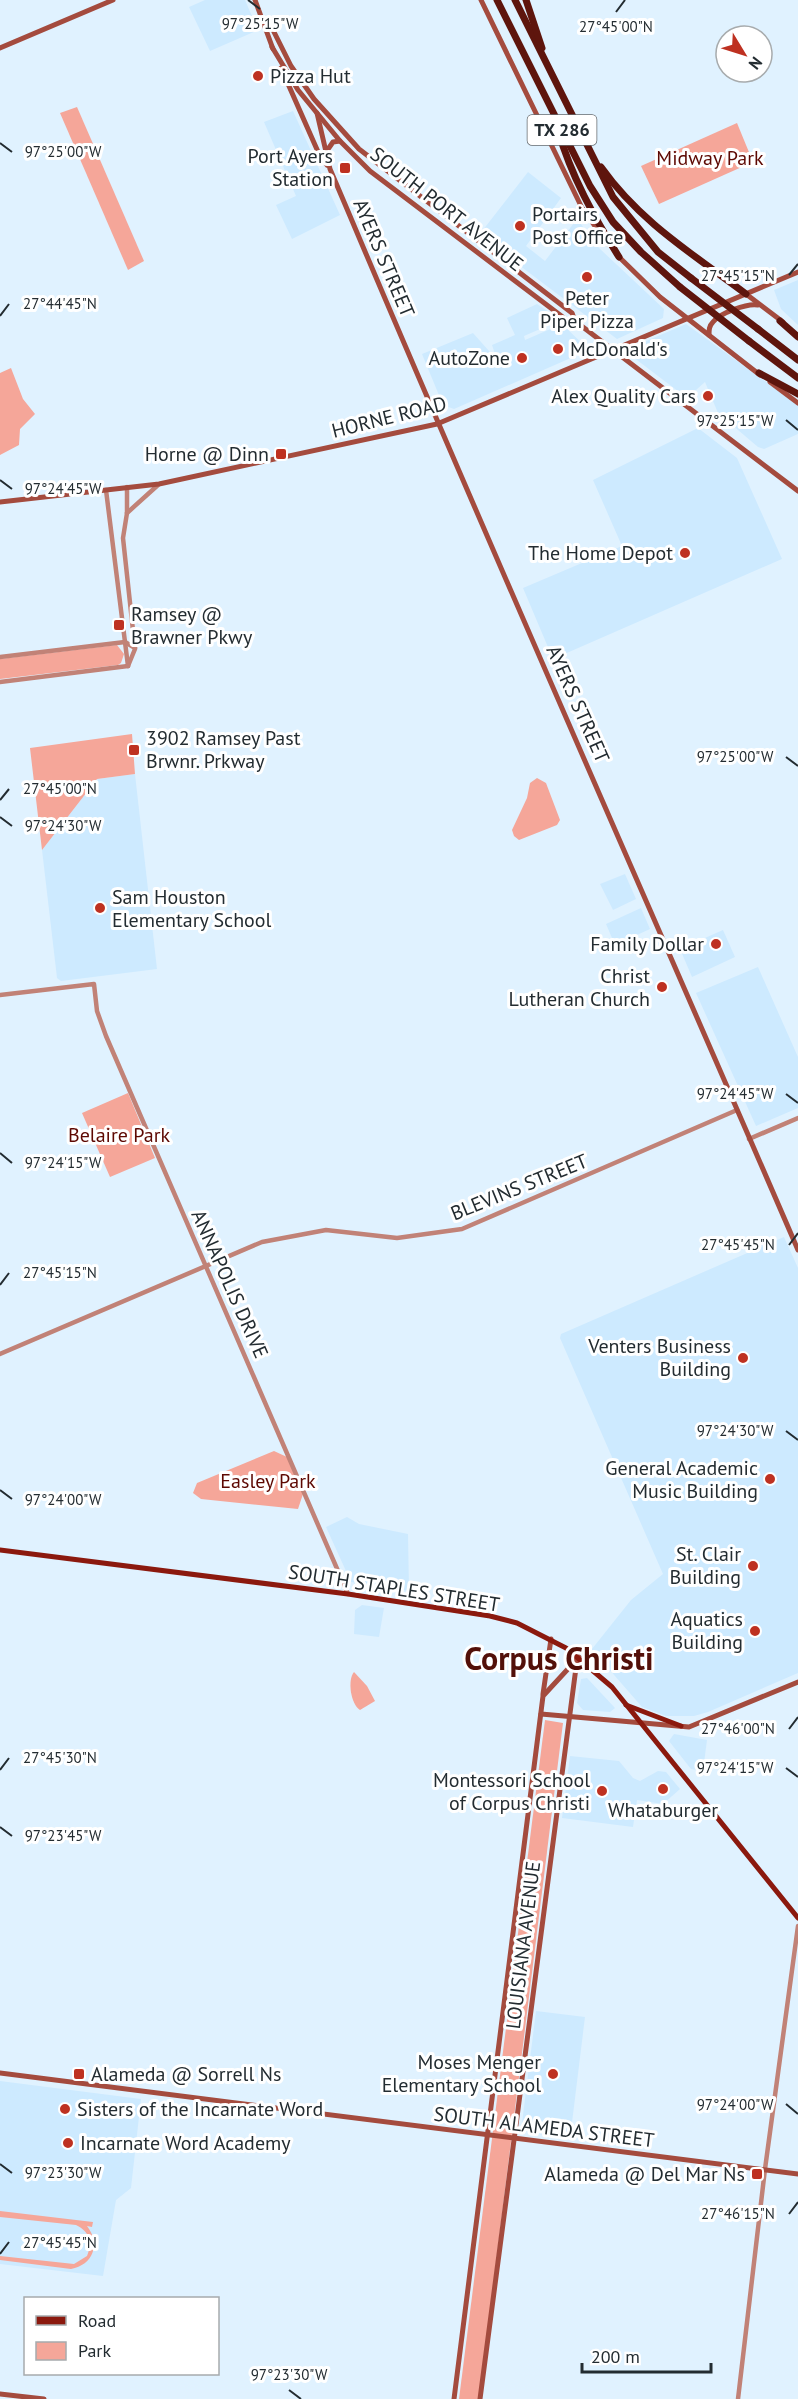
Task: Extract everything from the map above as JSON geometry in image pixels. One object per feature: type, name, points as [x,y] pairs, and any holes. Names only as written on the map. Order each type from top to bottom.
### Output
[{"type":"highway","name":"TX 286","points":[[496,0],[590,186],[613,222],[641,252],[680,287],[798,378]]},
{"type":"highway","name":"TX 286","points":[[515,0],[613,197],[636,228],[658,252],[798,360]]},
{"type":"highway","points":[[526,0],[553,79]]},
{"type":"highway","points":[[554,114],[571,170],[598,223],[619,257]]},
{"type":"highway","points":[[589,150],[625,200],[746,294]]},
{"type":"highway","points":[[780,321],[798,336]]},
{"type":"highway","points":[[759,374],[798,394]]},
{"type":"main road","points":[[0,48],[113,0]]},
{"type":"main road","name":"AYERS STREET","points":[[255,0],[266,25],[264,33],[319,153],[330,169]]},
{"type":"main road","points":[[481,0],[582,208],[619,257],[686,319],[798,403]]},
{"type":"main road","name":"AYERS STREET","points":[[266,25],[272,28],[294,71],[319,111],[330,169],[438,424],[798,1250]]},
{"type":"main road","name":"SOUTH PORT AVENUE","points":[[272,47],[298,90],[367,156],[572,314],[575,321],[612,351],[798,491]]},
{"type":"main road","name":"SOUTH PORT AVENUE","points":[[319,111],[340,141],[370,171],[567,321],[575,321]]},
{"type":"main road","points":[[326,152],[333,142],[340,141]]},
{"type":"main road","name":"HORNE ROAD","points":[[0,502],[159,484],[438,424],[798,272]]},
{"type":"main road","points":[[746,294],[780,321]]},
{"type":"main road","points":[[709,335],[710,325],[715,319],[750,305],[760,305]]},
{"type":"main road","name":"SOUTH STAPLES STREET","points":[[0,1551],[348,1594],[490,1616],[517,1623],[579,1656],[612,1687],[639,1724],[798,1918]]},
{"type":"main road","name":"LOUISIANA AVENUE","points":[[453,2399],[550,1639]]},
{"type":"main road","points":[[543,1696],[579,1656]]},
{"type":"main road","name":"LOUISIANA AVENUE","points":[[480,2399],[569,1717],[579,1656]]},
{"type":"main road","points":[[541,1714],[689,1727],[798,1682]]},
{"type":"main road","points":[[625,1705],[681,1726]]},
{"type":"main road","name":"SOUTH ALAMEDA STREET","points":[[0,2073],[798,2174]]},
{"type":"main road","points":[[0,2394],[44,2399]]},
{"type":"street","points":[[127,513],[159,484]]},
{"type":"street","points":[[127,488],[127,513],[123,538],[135,649],[128,666]]},
{"type":"street","points":[[106,490],[128,666]]},
{"type":"street","points":[[0,657],[125,642],[135,649]]},
{"type":"street","points":[[0,682],[128,666]]},
{"type":"street","name":"ANNAPOLIS DRIVE","points":[[0,995],[94,984],[97,1011],[106,1036],[348,1594]]},
{"type":"street","name":"BLEVINS STREET","points":[[0,1354],[262,1242],[326,1230],[397,1238],[462,1230],[737,1110]]},
{"type":"street","points":[[749,1138],[798,1118]]},
{"type":"street","points":[[738,2399],[765,2169],[798,1926]]},
{"type":"shaded area","points":[[205,0],[245,0],[258,30],[210,51],[189,7]]},
{"type":"shaded area","points":[[293,111],[340,215],[292,239],[276,205],[296,196],[264,122]]},
{"type":"shaded area","points":[[528,172],[561,198],[526,246],[545,261],[577,219],[599,248],[664,309],[663,318],[617,339],[479,235]]},
{"type":"shaded area","points":[[798,280],[798,325],[781,309],[774,290]]},
{"type":"shaded area","points":[[537,304],[561,320],[524,336],[525,340],[562,324],[589,350],[454,409],[443,405],[422,354],[473,333],[497,360],[492,345],[515,335],[507,318]]},
{"type":"shaded area","points":[[686,324],[798,405],[798,434],[764,449],[758,447],[718,413],[705,382],[687,398],[629,354],[630,348]]},
{"type":"shaded area","points":[[698,428],[737,458],[782,559],[553,659],[523,588],[622,546],[593,480]]},
{"type":"shaded area","name":"Sam Houston Elementary School","points":[[135,774],[157,969],[61,981],[57,978],[42,850],[97,779]]},
{"type":"shaded area","points":[[625,874],[636,899],[613,910],[600,884]]},
{"type":"shaded area","points":[[641,908],[650,929],[615,945],[606,924]]},
{"type":"shaded area","points":[[723,930],[735,957],[692,977],[680,949]]},
{"type":"shaded area","points":[[758,967],[798,1057],[798,1108],[756,1126],[696,993]]},
{"type":"shaded area","points":[[784,1237],[798,1268],[798,1673],[708,1712],[694,1716],[666,1716],[642,1707],[608,1668],[588,1654],[631,1600],[663,1574],[560,1338],[561,1334]]},
{"type":"shaded area","points":[[347,1517],[359,1524],[408,1534],[409,1591],[351,1582],[326,1527]]},
{"type":"shaded area","points":[[362,1605],[384,1608],[379,1637],[354,1634],[355,1610]]},
{"type":"shaded area","points":[[587,1678],[615,1708],[610,1712],[583,1710],[577,1703],[581,1679]]},
{"type":"shaded area","points":[[674,1734],[707,1740],[703,1771],[691,1769],[669,1741]]},
{"type":"shaded area","name":"Montessori School of Corpus Christi","points":[[570,1756],[619,1761],[633,1778],[640,1781],[658,1771],[666,1772],[680,1789],[663,1804],[637,1800],[633,1827],[562,1818]]},
{"type":"shaded area","name":"Moses Menger Elementary School","points":[[536,2011],[585,2017],[570,2139],[521,2131]]},
{"type":"shaded area","name":"Incarnate Word Academy","points":[[0,2081],[141,2099],[131,2188],[116,2200],[103,2276],[0,2264]]},
{"type":"green space","points":[[77,107],[144,261],[128,270],[60,113]]},
{"type":"green space","name":"Midway Park","points":[[737,123],[753,162],[659,204],[641,166]]},
{"type":"green space","points":[[11,368],[23,399],[35,414],[20,429],[19,445],[0,455],[0,373]]},
{"type":"green space","points":[[117,645],[124,654],[118,665],[0,679],[0,659]]},
{"type":"green space","points":[[132,734],[135,774],[97,779],[42,850],[30,748]]},
{"type":"green space","points":[[537,778],[546,783],[560,820],[557,825],[519,840],[514,836],[512,830],[527,798],[530,783]]},
{"type":"green space","name":"Belaire Park","points":[[128,1093],[155,1158],[110,1177],[82,1113]]},
{"type":"green space","name":"Easley Park","points":[[274,1451],[287,1457],[303,1494],[298,1509],[201,1499],[193,1493],[197,1483]]},
{"type":"green space","points":[[354,1672],[367,1686],[375,1701],[360,1710],[354,1703],[351,1692]]},
{"type":"green space","points":[[545,1720],[563,1723],[479,2399],[459,2399]]},
{"type":"green space","points":[[0,2211],[93,2222],[92,2227],[87,2226],[94,2240],[92,2253],[85,2263],[71,2269],[0,2260],[0,2256],[74,2264],[87,2256],[90,2242],[84,2230],[76,2225],[0,2217]]},
{"type":"place","name":"Pizza Hut","points":[[258,76]]},
{"type":"place","name":"Port Ayers Station","points":[[345,168]]},
{"type":"place","name":"Portairs Post Office","points":[[520,226]]},
{"type":"place","name":"Peter Piper Pizza","points":[[587,277]]},
{"type":"place","name":"McDonald's","points":[[558,349]]},
{"type":"place","name":"AutoZone","points":[[522,358]]},
{"type":"place","name":"Alex Quality Cars","points":[[708,396]]},
{"type":"place","name":"Horne @ Dinn","points":[[281,454]]},
{"type":"place","name":"The Home Depot","points":[[685,553]]},
{"type":"place","name":"Ramsey @ Brawner Pkwy","points":[[119,625]]},
{"type":"place","name":"3902 Ramsey Past Brwnr. Prkway","points":[[134,750]]},
{"type":"place","name":"Sam Houston Elementary School","points":[[100,908]]},
{"type":"place","name":"Family Dollar","points":[[716,944]]},
{"type":"place","name":"Christ Lutheran Church","points":[[662,987]]},
{"type":"place","name":"Venters Business Building","points":[[743,1358]]},
{"type":"place","name":"General Academic Music Building","points":[[770,1479]]},
{"type":"place","name":"St. Clair Building","points":[[753,1566]]},
{"type":"place","name":"Aquatics Building","points":[[755,1631]]},
{"type":"place","name":"Whataburger","points":[[663,1789]]},
{"type":"place","name":"Montessori School of Corpus Christi","points":[[602,1791]]},
{"type":"place","name":"Alameda @ Sorrell Ns","points":[[79,2074]]},
{"type":"place","name":"Moses Menger Elementary School","points":[[553,2074]]},
{"type":"place","name":"Sisters of the Incarnate Word","points":[[65,2109]]},
{"type":"place","name":"Incarnate Word Academy","points":[[68,2143]]},
{"type":"place","name":"Alameda @ Del Mar Ns","points":[[757,2174]]},
{"type":"district","name":"Corpus Christi","points":[[559,1659]]}]
